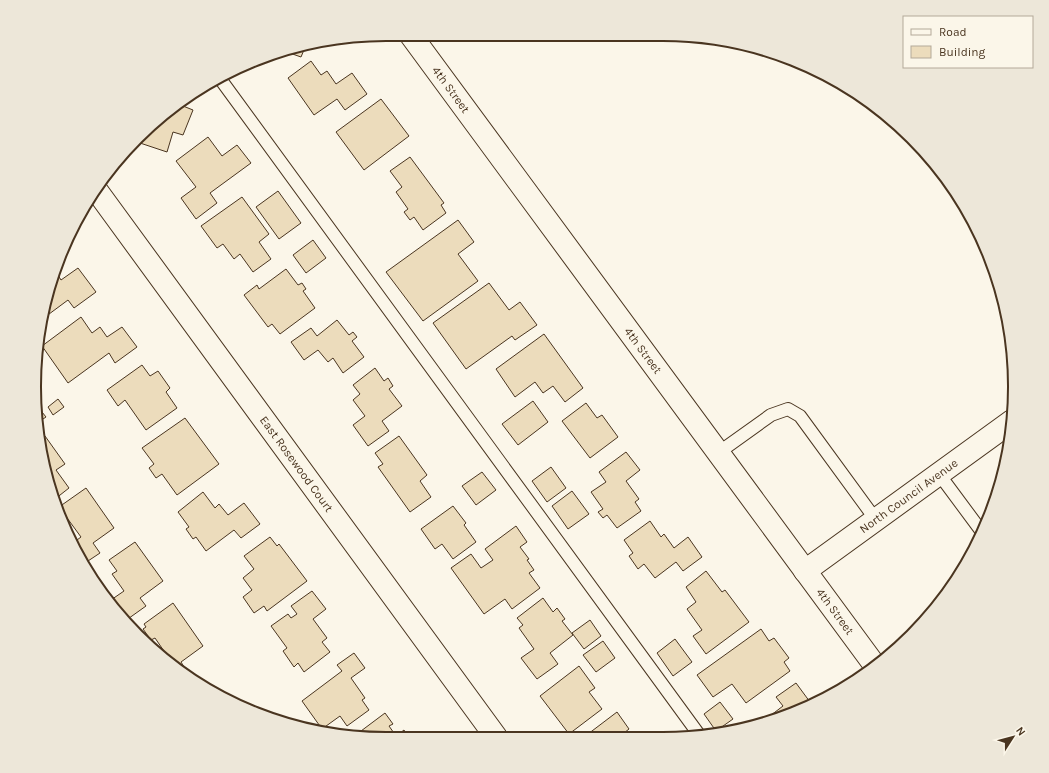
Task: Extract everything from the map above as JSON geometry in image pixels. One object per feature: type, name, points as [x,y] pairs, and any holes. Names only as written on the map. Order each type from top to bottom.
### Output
[{"type":"street","name":"4th Street","points":[[415,41],[872,662]]},
{"type":"street","name":"East Rosewood Court","points":[[99,194],[492,732]]},
{"type":"street","name":"North Council Avenue","points":[[805,571],[1006,426]]},
{"type":"lane","points":[[223,83],[696,730]]},
{"type":"lane","points":[[718,452],[771,415],[788,409],[800,416],[876,520]]},
{"type":"lane","points":[[939,474],[978,527]]},
{"type":"building","points":[[303,52],[301,57],[293,54]]},
{"type":"building","points":[[311,61],[321,75],[327,71],[336,84],[352,73],[367,94],[345,110],[337,99],[314,115],[288,78]]},
{"type":"building","points":[[381,99],[409,136],[364,170],[336,132]]},
{"type":"building","points":[[184,106],[193,110],[183,135],[173,132],[167,152],[141,143]]},
{"type":"building","points":[[208,137],[222,156],[237,145],[251,163],[210,193],[217,203],[196,219],[181,198],[196,187],[176,161]]},
{"type":"building","points":[[410,157],[444,203],[441,205],[446,213],[423,230],[414,217],[410,220],[404,212],[408,209],[396,192],[402,187],[390,171]]},
{"type":"building","points":[[278,191],[301,223],[279,239],[256,207]]},
{"type":"building","points":[[242,197],[269,234],[259,242],[271,259],[253,272],[240,254],[234,259],[223,244],[217,248],[201,226]]},
{"type":"building","points":[[458,220],[474,242],[458,254],[478,281],[423,321],[386,272]]},
{"type":"building","points":[[313,240],[326,258],[306,273],[293,255]]},
{"type":"building","points":[[78,268],[96,292],[74,308],[68,300],[49,314],[59,276],[61,280]]},
{"type":"building","points":[[286,269],[298,285],[302,283],[306,289],[303,291],[315,308],[280,334],[272,324],[268,327],[244,295],[257,285],[259,289]]},
{"type":"building","points":[[489,283],[509,310],[520,302],[537,325],[515,340],[512,336],[466,369],[433,323]]},
{"type":"building","points":[[81,317],[92,333],[100,327],[107,337],[122,327],[137,347],[115,363],[109,353],[68,383],[43,348],[44,345]]},
{"type":"building","points":[[337,320],[349,335],[353,332],[357,337],[352,341],[364,357],[343,373],[333,358],[328,362],[318,350],[304,360],[291,342],[311,328],[317,336]]},
{"type":"building","points":[[544,334],[583,388],[565,402],[553,386],[543,393],[535,382],[515,397],[496,369]]},
{"type":"building","points":[[142,365],[150,376],[158,371],[170,388],[166,392],[177,408],[146,430],[125,400],[118,406],[107,390]]},
{"type":"building","points":[[375,368],[384,381],[388,378],[393,386],[389,389],[402,406],[382,421],[389,431],[368,446],[353,425],[365,416],[353,400],[360,394],[353,385]]},
{"type":"building","points":[[58,399],[64,407],[53,415],[48,407]]},
{"type":"building","points":[[533,401],[548,422],[518,445],[502,424]]},
{"type":"building","points":[[586,403],[597,418],[602,415],[618,437],[590,458],[562,421]]},
{"type":"building","points":[[42,412],[46,417],[43,419]]},
{"type":"building","points":[[185,418],[219,464],[177,495],[162,474],[156,478],[149,468],[154,464],[142,448]]},
{"type":"building","points":[[45,436],[65,464],[56,470],[69,488],[59,496],[53,476]]},
{"type":"building","points":[[399,436],[427,475],[420,481],[431,497],[410,512],[378,467],[383,464],[375,453]]},
{"type":"building","points":[[626,452],[640,470],[626,481],[639,499],[635,502],[641,511],[617,528],[607,515],[603,518],[598,512],[603,509],[591,492],[606,482],[599,472]]},
{"type":"building","points":[[551,467],[566,488],[547,502],[532,481]]},
{"type":"building","points":[[482,472],[496,490],[476,505],[462,486]]},
{"type":"building","points":[[86,488],[114,528],[93,543],[100,553],[88,561],[77,540],[81,537],[66,517],[62,505]]},
{"type":"building","points":[[572,491],[589,514],[568,529],[552,506]]},
{"type":"building","points":[[203,492],[215,508],[219,504],[228,515],[244,503],[260,524],[241,538],[234,530],[206,551],[196,537],[193,539],[186,529],[189,527],[178,512]]},
{"type":"building","points":[[453,506],[466,523],[464,525],[476,542],[453,559],[442,544],[435,549],[421,529]]},
{"type":"building","points":[[650,521],[661,537],[664,534],[674,548],[688,537],[702,557],[683,571],[676,562],[655,578],[644,564],[638,569],[629,556],[633,553],[624,540]]},
{"type":"building","points":[[516,526],[527,542],[520,547],[529,559],[527,560],[534,570],[529,573],[540,588],[512,609],[505,599],[484,614],[451,568],[471,554],[481,568],[493,560],[485,549]]},
{"type":"building","points":[[270,537],[277,546],[279,544],[307,581],[267,611],[264,606],[254,613],[243,597],[252,590],[243,578],[254,569],[244,556]]},
{"type":"building","points":[[135,542],[163,581],[140,598],[146,606],[130,617],[113,598],[124,591],[112,574],[117,571],[109,560]]},
{"type":"building","points":[[706,571],[722,592],[725,590],[749,622],[706,654],[693,636],[702,630],[687,609],[696,602],[686,587]]},
{"type":"building","points":[[312,591],[326,609],[313,619],[327,638],[322,642],[330,652],[304,672],[298,663],[294,667],[283,651],[287,648],[271,626],[288,614],[291,618],[297,614],[291,606]]},
{"type":"building","points":[[543,598],[553,612],[557,608],[565,619],[562,621],[573,635],[550,653],[558,664],[537,679],[521,658],[534,649],[519,628],[523,625],[517,618]]},
{"type":"building","points":[[173,603],[203,646],[181,662],[184,666],[163,649],[155,638],[152,640],[149,637],[143,629],[146,627],[144,624]]},
{"type":"building","points":[[590,620],[601,636],[584,649],[572,633]]},
{"type":"building","points":[[761,629],[769,641],[774,638],[789,658],[784,662],[790,671],[746,703],[732,684],[713,697],[697,675]]},
{"type":"building","points":[[675,639],[692,662],[673,676],[657,653]]},
{"type":"building","points":[[603,641],[615,658],[596,672],[583,655]]},
{"type":"building","points":[[354,653],[365,668],[351,678],[365,698],[362,700],[369,710],[347,726],[340,716],[326,726],[319,725],[302,701],[342,671],[337,665]]},
{"type":"building","points":[[579,666],[595,688],[589,692],[602,709],[572,732],[567,732],[540,696]]},
{"type":"building","points":[[796,683],[808,699],[772,715],[783,706],[776,697]]},
{"type":"building","points":[[720,702],[733,719],[723,726],[714,728],[704,714]]},
{"type":"building","points":[[617,712],[629,729],[625,732],[591,732]]},
{"type":"building","points":[[385,713],[393,724],[389,726],[393,732],[361,731]]}]
